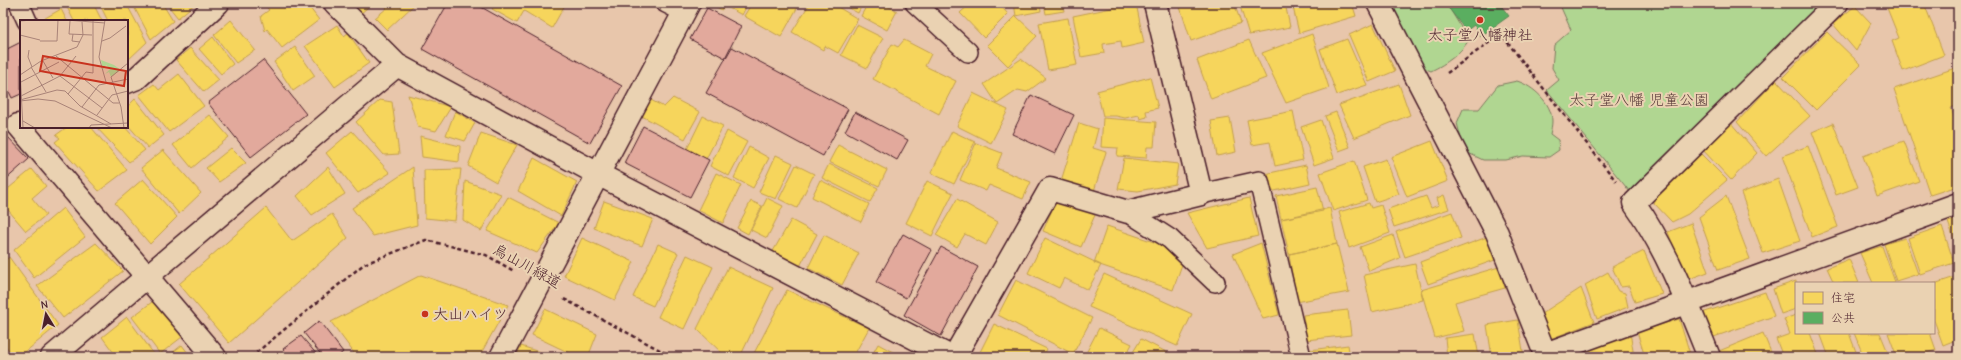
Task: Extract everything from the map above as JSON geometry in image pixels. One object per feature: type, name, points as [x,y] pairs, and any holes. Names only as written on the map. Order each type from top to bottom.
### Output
[{"type":"street","points":[[128,82],[137,78],[218,3]]},
{"type":"street","points":[[335,3],[398,65],[598,174],[952,357],[1050,189],[1128,212],[1202,194],[1155,3]]},
{"type":"street","points":[[1378,3],[1498,233],[1556,354],[1958,204]]},
{"type":"street","points":[[1709,357],[1687,304],[1648,223],[1634,203],[1837,3]]},
{"type":"street","points":[[501,357],[598,174],[680,6]]},
{"type":"street","points":[[52,357],[148,278],[398,65]]},
{"type":"street","points":[[14,126],[148,278],[215,357]]},
{"type":"lane","points":[[19,3],[27,20]]},
{"type":"lane","points":[[915,3],[968,52]]},
{"type":"lane","points":[[1202,194],[1259,181],[1301,357]]},
{"type":"lane","points":[[1128,212],[1170,239],[1215,282]]},
{"type":"path","points":[[1445,75],[1501,34],[1634,203]]},
{"type":"path","name":"烏山川緑道","points":[[251,357],[364,264],[426,240],[486,255],[539,286],[673,357]]},
{"type":"green space","points":[[1391,3],[1443,3],[1451,11],[1469,40],[1457,54],[1437,68],[1431,71],[1419,66],[1399,18]]},
{"type":"green space","name":"太子堂八幡 児童公園","points":[[1559,3],[1831,3],[1635,198],[1547,90],[1559,80],[1552,68],[1554,45],[1571,30]]},
{"type":"green space","points":[[1517,81],[1535,91],[1549,108],[1552,123],[1550,134],[1558,140],[1559,150],[1549,157],[1523,156],[1506,160],[1483,160],[1464,151],[1457,123],[1463,109],[1479,109],[1498,85]]},
{"type":"building: 住宅","points":[[73,3],[93,3],[102,20],[74,20],[67,7]]},
{"type":"building: 住宅","points":[[99,3],[126,3],[147,42],[128,60],[128,20],[108,20]]},
{"type":"building: 住宅","points":[[132,3],[162,3],[173,21],[151,39]]},
{"type":"building: 住宅","points":[[166,3],[196,3],[178,18]]},
{"type":"building: 住宅","points":[[263,3],[306,3],[319,20],[282,48],[267,29],[265,31],[261,16],[269,10]]},
{"type":"building: 住宅","points":[[350,3],[373,3],[360,14]]},
{"type":"building: 住宅","points":[[382,3],[416,3],[387,30],[375,18],[387,8]]},
{"type":"building: 住宅","points":[[496,3],[566,3],[552,28],[524,11],[517,23],[492,9]]},
{"type":"building: 住宅","points":[[709,3],[725,3],[722,10]]},
{"type":"building: 住宅","points":[[727,3],[748,3],[742,15],[725,6]]},
{"type":"building: 住宅","points":[[752,3],[800,3],[781,37],[744,16]]},
{"type":"building: 住宅","points":[[810,3],[831,3],[858,19],[838,53],[825,46],[823,50],[792,32]]},
{"type":"building: 住宅","points":[[839,3],[863,3],[858,13]]},
{"type":"building: 住宅","points":[[868,3],[886,3],[885,5],[897,11],[887,30],[861,16]]},
{"type":"building: 住宅","points":[[971,3],[998,3],[1008,14],[984,38],[960,13]]},
{"type":"building: 住宅","points":[[1014,3],[1039,3],[1041,11],[1016,16]]},
{"type":"building: 住宅","points":[[1044,3],[1073,3],[1063,5],[1064,11],[1046,14]]},
{"type":"building: 住宅","points":[[1136,3],[1144,43],[1122,48],[1121,41],[1103,44],[1104,53],[1081,57],[1073,16]]},
{"type":"building: 住宅","points":[[1190,3],[1234,3],[1241,23],[1191,41],[1180,7]]},
{"type":"building: 住宅","points":[[1239,3],[1285,3],[1290,27],[1249,35]]},
{"type":"building: 住宅","points":[[1292,3],[1352,3],[1356,16],[1299,33]]},
{"type":"building: 住宅","points":[[1885,3],[1924,3],[1944,55],[1903,71],[1892,41],[1899,38]]},
{"type":"building: 住宅","points":[[1855,6],[1871,23],[1856,51],[1833,24]]},
{"type":"building: 住宅","points":[[61,9],[66,20],[42,20]]},
{"type":"building: 住宅","points":[[1016,16],[1037,36],[1008,66],[987,45]]},
{"type":"building: 住宅","points":[[1068,18],[1077,65],[1048,70],[1039,23]]},
{"type":"building: 住宅","points":[[231,20],[255,50],[236,63],[214,35]]},
{"type":"building: 住宅","points":[[1373,24],[1395,71],[1369,82],[1349,35]]},
{"type":"building: 住宅","points":[[337,25],[344,36],[348,33],[369,63],[335,87],[305,46]]},
{"type":"building: 住宅","points":[[857,25],[883,38],[867,68],[841,55]]},
{"type":"building: 住宅","points":[[1827,32],[1861,65],[1816,110],[1783,77]]},
{"type":"building: 住宅","points":[[1312,34],[1329,88],[1286,103],[1262,53]]},
{"type":"building: 住宅","points":[[213,37],[233,64],[221,74],[199,49]]},
{"type":"building: 住宅","points":[[1347,39],[1367,85],[1337,95],[1320,49]]},
{"type":"building: 住宅","points":[[904,40],[931,54],[925,66],[956,81],[939,114],[873,79],[892,44],[898,47]]},
{"type":"building: 住宅","points":[[1249,40],[1266,78],[1211,99],[1197,60]]},
{"type":"building: 住宅","points":[[295,47],[315,76],[293,91],[274,62]]},
{"type":"building: 住宅","points":[[190,48],[219,80],[204,92],[176,60]]},
{"type":"building: 住宅","points":[[1021,59],[1046,78],[1027,92],[1018,90],[997,104],[984,84]]},
{"type":"building: 住宅","points":[[1958,67],[1958,105],[1951,108],[1958,129],[1958,186],[1930,195],[1894,89]]},
{"type":"building: 住宅","points":[[179,74],[204,106],[169,132],[139,95],[154,84],[159,90]]},
{"type":"building: 住宅","points":[[1150,77],[1158,108],[1146,111],[1147,117],[1140,119],[1139,115],[1125,118],[1103,116],[1097,91]]},
{"type":"building: 住宅","points":[[1776,80],[1810,116],[1766,156],[1737,122]]},
{"type":"building: 住宅","points":[[1399,84],[1410,115],[1354,138],[1339,105]]},
{"type":"building: 住宅","points":[[973,93],[1008,110],[991,143],[957,126]]},
{"type":"building: 住宅","points":[[408,95],[451,107],[436,131],[418,127]]},
{"type":"building: 住宅","points":[[647,98],[664,107],[673,98],[700,112],[685,139],[638,114]]},
{"type":"building: 住宅","points":[[135,99],[164,135],[148,148],[128,125],[128,106]]},
{"type":"building: 住宅","points":[[380,100],[392,102],[399,154],[384,155],[356,122]]},
{"type":"building: 住宅","points":[[455,111],[475,123],[465,141],[446,135]]},
{"type":"building: 住宅","points":[[1293,111],[1303,160],[1275,166],[1270,142],[1252,145],[1247,120]]},
{"type":"building: 住宅","points":[[1336,112],[1350,147],[1339,151],[1325,116]]},
{"type":"building: 住宅","points":[[210,115],[229,137],[192,168],[173,145]]},
{"type":"building: 住宅","points":[[703,116],[723,126],[706,159],[687,149]]},
{"type":"building: 住宅","points":[[1103,118],[1156,122],[1154,147],[1147,147],[1146,158],[1117,156],[1118,148],[1101,147]]},
{"type":"building: 住宅","points":[[1230,118],[1236,152],[1217,156],[1211,121]]},
{"type":"building: 住宅","points":[[1321,120],[1334,158],[1314,165],[1301,127]]},
{"type":"building: 住宅","points":[[1730,122],[1757,153],[1731,180],[1702,149]]},
{"type":"building: 住宅","points":[[1079,123],[1098,129],[1093,148],[1106,152],[1094,191],[1061,181]]},
{"type":"building: 住宅","points":[[1833,123],[1858,187],[1836,195],[1812,132]]},
{"type":"building: 住宅","points":[[66,128],[92,128],[127,170],[99,191],[55,142],[60,138],[56,135]]},
{"type":"building: 住宅","points":[[97,128],[126,128],[145,150],[129,162]]},
{"type":"building: 住宅","points":[[352,131],[390,173],[358,193],[326,153]]},
{"type":"building: 住宅","points":[[727,131],[747,142],[729,176],[710,166]]},
{"type":"building: 住宅","points":[[952,131],[975,142],[954,184],[931,173]]},
{"type":"building: 住宅","points":[[481,133],[517,145],[496,182],[468,166]]},
{"type":"building: 住宅","points":[[420,136],[460,146],[459,162],[422,157]]},
{"type":"building: 住宅","points":[[1432,141],[1448,181],[1407,197],[1391,157]]},
{"type":"building: 住宅","points":[[1904,141],[1919,181],[1877,196],[1863,156]]},
{"type":"building: 住宅","points":[[976,143],[1002,153],[996,168],[1031,182],[1023,199],[989,185],[986,191],[960,180]]},
{"type":"building: 住宅","points":[[838,145],[887,170],[879,186],[829,162]]},
{"type":"building: 住宅","points":[[1808,146],[1838,227],[1812,237],[1782,156]]},
{"type":"building: 住宅","points":[[749,147],[769,158],[753,188],[734,178]]},
{"type":"building: 住宅","points":[[231,148],[246,163],[219,182],[206,168]]},
{"type":"building: 住宅","points":[[163,150],[201,193],[179,214],[141,168]]},
{"type":"building: 住宅","points":[[1698,151],[1727,180],[1688,214],[1672,222],[1652,201]]},
{"type":"building: 住宅","points":[[776,155],[793,163],[776,199],[759,192]]},
{"type":"building: 住宅","points":[[534,158],[577,182],[561,216],[518,191]]},
{"type":"building: 住宅","points":[[1124,158],[1178,164],[1175,184],[1138,191],[1118,189]]},
{"type":"building: 住宅","points":[[1386,159],[1399,194],[1375,202],[1363,167]]},
{"type":"building: 住宅","points":[[1354,161],[1367,200],[1333,211],[1320,173]]},
{"type":"building: 住宅","points":[[829,164],[878,188],[870,202],[822,178]]},
{"type":"building: 住宅","points":[[796,165],[814,174],[797,208],[779,199]]},
{"type":"building: 住宅","points":[[1306,165],[1310,183],[1270,192],[1265,174]]},
{"type":"building: 住宅","points":[[328,167],[345,194],[312,215],[297,196]]},
{"type":"building: 住宅","points":[[413,167],[417,225],[373,236],[352,208]]},
{"type":"building: 住宅","points":[[32,169],[46,186],[32,198],[46,215],[26,231],[3,204],[3,193]]},
{"type":"building: 住宅","points":[[461,169],[455,221],[425,218],[424,170]]},
{"type":"building: 住宅","points":[[716,173],[741,185],[723,223],[698,210]]},
{"type":"building: 住宅","points":[[143,179],[177,217],[150,244],[115,203]]},
{"type":"building: 住宅","points":[[1778,179],[1800,241],[1763,253],[1741,193]]},
{"type":"building: 住宅","points":[[820,180],[869,204],[861,222],[812,197]]},
{"type":"building: 住宅","points":[[465,181],[501,194],[481,231],[463,220]]},
{"type":"building: 住宅","points":[[927,181],[953,193],[932,236],[906,223]]},
{"type":"building: 住宅","points":[[1317,187],[1323,211],[1281,219],[1276,196]]},
{"type":"building: 住宅","points":[[1444,195],[1449,209],[1394,227],[1388,209],[1426,196],[1431,208],[1439,205],[1437,198]]},
{"type":"building: 住宅","points":[[1726,196],[1750,259],[1718,270],[1699,217]]},
{"type":"building: 住宅","points":[[508,197],[559,223],[537,253],[487,231]]},
{"type":"building: 住宅","points":[[767,198],[783,206],[767,238],[751,230]]},
{"type":"building: 住宅","points":[[1057,198],[1095,215],[1081,247],[1043,231]]},
{"type":"building: 住宅","points":[[1249,198],[1258,236],[1207,248],[1187,213]]},
{"type":"building: 住宅","points":[[957,199],[998,222],[986,245],[965,234],[957,247],[936,235]]},
{"type":"building: 住宅","points":[[604,201],[653,219],[642,246],[594,228]]},
{"type":"building: 住宅","points":[[751,201],[762,206],[748,234],[737,228]]},
{"type":"building: 住宅","points":[[1369,203],[1371,208],[1381,205],[1390,233],[1349,248],[1339,212]]},
{"type":"building: 住宅","points":[[63,208],[85,237],[34,278],[14,250]]},
{"type":"building: 住宅","points":[[266,208],[292,241],[332,214],[348,238],[229,343],[179,284]]},
{"type":"building: 住宅","points":[[1330,208],[1337,244],[1289,254],[1281,219]]},
{"type":"building: 住宅","points":[[1452,212],[1461,238],[1405,257],[1396,232]]},
{"type":"building: 住宅","points":[[1958,219],[1958,250],[1948,222]]},
{"type":"building: 住宅","points":[[791,220],[817,234],[799,268],[772,253]]},
{"type":"building: 住宅","points":[[1691,223],[1708,272],[1686,280],[1668,232]]},
{"type":"building: 住宅","points":[[1107,226],[1186,253],[1173,290],[1094,263]]},
{"type":"building: 住宅","points":[[1942,226],[1954,263],[1920,274],[1908,238]]},
{"type":"building: 住宅","points":[[824,235],[859,253],[842,285],[808,268]]},
{"type":"building: 住宅","points":[[1393,235],[1400,258],[1369,271],[1360,247]]},
{"type":"building: 住宅","points":[[1487,237],[1495,260],[1428,284],[1420,262]]},
{"type":"building: 住宅","points":[[582,238],[634,262],[615,300],[564,276]]},
{"type":"building: 住宅","points":[[1045,238],[1101,265],[1088,290],[1064,278],[1059,288],[1028,273]]},
{"type":"building: 住宅","points":[[1905,238],[1918,274],[1896,281],[1884,244]]},
{"type":"building: 住宅","points":[[96,243],[123,271],[63,318],[37,286]]},
{"type":"building: 住宅","points":[[1261,243],[1279,315],[1263,319],[1233,254]]},
{"type":"building: 住宅","points":[[658,244],[678,253],[653,306],[633,297]]},
{"type":"building: 住宅","points":[[1337,244],[1349,292],[1296,302],[1289,254]]},
{"type":"building: 住宅","points":[[1882,246],[1895,282],[1873,282],[1860,253]]},
{"type":"building: 住宅","points":[[1644,251],[1662,294],[1635,302],[1629,286],[1621,287],[1612,267]]},
{"type":"building: 住宅","points":[[687,255],[713,267],[684,329],[658,317]]},
{"type":"building: 住宅","points":[[9,257],[58,325],[19,357],[14,357],[3,342],[3,262]]},
{"type":"building: 住宅","points":[[1849,259],[1859,282],[1834,282],[1827,268]]},
{"type":"building: 住宅","points":[[1415,264],[1423,300],[1372,312],[1364,275]]},
{"type":"building: 住宅","points":[[728,267],[773,288],[740,357],[726,357],[697,329]]},
{"type":"building: 住宅","points":[[1499,267],[1505,288],[1455,302],[1464,331],[1435,338],[1421,290]]},
{"type":"building: 住宅","points":[[1608,272],[1618,291],[1625,293],[1628,307],[1597,319],[1585,285]]},
{"type":"building: 住宅","points":[[1104,274],[1192,314],[1177,346],[1089,307]]},
{"type":"building: 住宅","name":"大山ハイツ","points":[[421,275],[508,305],[479,357],[357,357],[331,322]]},
{"type":"building: 住宅","points":[[1958,276],[1958,339],[1943,345],[1935,323],[1935,284]]},
{"type":"building: 住宅","points":[[1016,280],[1092,318],[1073,354],[998,315]]},
{"type":"building: 住宅","points":[[1796,281],[1795,309],[1781,314],[1773,289]]},
{"type":"building: 住宅","points":[[1581,288],[1594,322],[1550,339],[1541,314]]},
{"type":"building: 住宅","points":[[787,290],[869,328],[853,357],[752,357]]},
{"type":"building: 住宅","points":[[1765,292],[1774,316],[1708,339],[1699,314]]},
{"type":"building: 住宅","points":[[156,299],[182,337],[160,354],[132,317]]},
{"type":"building: 住宅","points":[[545,309],[597,334],[588,357],[578,357],[532,335]]},
{"type":"building: 住宅","points":[[1348,310],[1351,335],[1306,340],[1303,315]]},
{"type":"building: 住宅","points":[[1795,315],[1795,334],[1810,334],[1819,357],[1783,357],[1776,339],[1790,334],[1784,319]]},
{"type":"building: 住宅","points":[[127,317],[156,357],[117,357],[102,337]]},
{"type":"building: 住宅","points":[[1679,319],[1691,357],[1645,357],[1637,332]]},
{"type":"building: 住宅","points":[[1518,320],[1524,357],[1492,357],[1487,325]]},
{"type":"building: 住宅","points":[[994,324],[1047,349],[1043,357],[990,357],[980,352]]},
{"type":"building: 住宅","points":[[1099,328],[1132,344],[1125,357],[1084,357]]},
{"type":"building: 住宅","points":[[1630,332],[1634,357],[1579,357],[1578,355]]},
{"type":"building: 住宅","points":[[1763,333],[1773,357],[1721,357],[1719,351]]},
{"type":"building: 住宅","points":[[1475,334],[1479,357],[1447,357],[1445,338]]},
{"type":"building: 住宅","points":[[1820,334],[1849,334],[1858,357],[1829,357]]},
{"type":"building: 住宅","points":[[1854,334],[1880,334],[1890,357],[1864,357]]},
{"type":"building: 住宅","points":[[1888,334],[1930,334],[1936,350],[1914,357],[1897,357]]},
{"type":"building: 住宅","points":[[1141,339],[1176,357],[1130,357]]},
{"type":"building: 住宅","points":[[878,344],[902,357],[871,357]]},
{"type":"building: 住宅","points":[[182,345],[191,357],[167,357]]},
{"type":"building: 住宅","points":[[1348,345],[1350,357],[1311,357],[1310,350]]},
{"type":"building: 住宅","points":[[521,346],[552,356],[516,357]]},
{"type":"building: 公共","name":"太子堂八幡神社","points":[[1445,3],[1499,3],[1509,16],[1481,36],[1474,25],[1466,31]]},
{"type":"building: その他","points":[[448,3],[474,3],[622,86],[590,143],[422,49]]},
{"type":"building: その他","points":[[707,8],[741,26],[725,58],[690,39]]},
{"type":"building: その他","points":[[20,42],[20,94],[12,98],[3,79],[3,51]]},
{"type":"building: その他","points":[[732,47],[848,109],[823,156],[706,93]]},
{"type":"building: その他","points":[[263,60],[306,114],[251,157],[208,103]]},
{"type":"building: その他","points":[[1031,95],[1074,115],[1055,154],[1012,134]]},
{"type":"building: その他","points":[[855,112],[908,140],[897,160],[845,131]]},
{"type":"building: その他","points":[[643,126],[709,160],[690,197],[624,163]]},
{"type":"building: その他","points":[[6,135],[29,159],[3,182],[3,136]]},
{"type":"building: その他","points":[[903,234],[932,250],[906,298],[876,282]]},
{"type":"building: その他","points":[[941,247],[978,267],[941,336],[904,315]]},
{"type":"building: その他","points":[[319,321],[343,352],[337,357],[323,357],[304,333]]},
{"type":"building: その他","points":[[301,336],[319,357],[290,357],[283,349]]},
{"type":"place","name":"太子堂八幡神社","points":[[1480,20]]},
{"type":"place","name":"大山ハイツ","points":[[425,314]]}]
